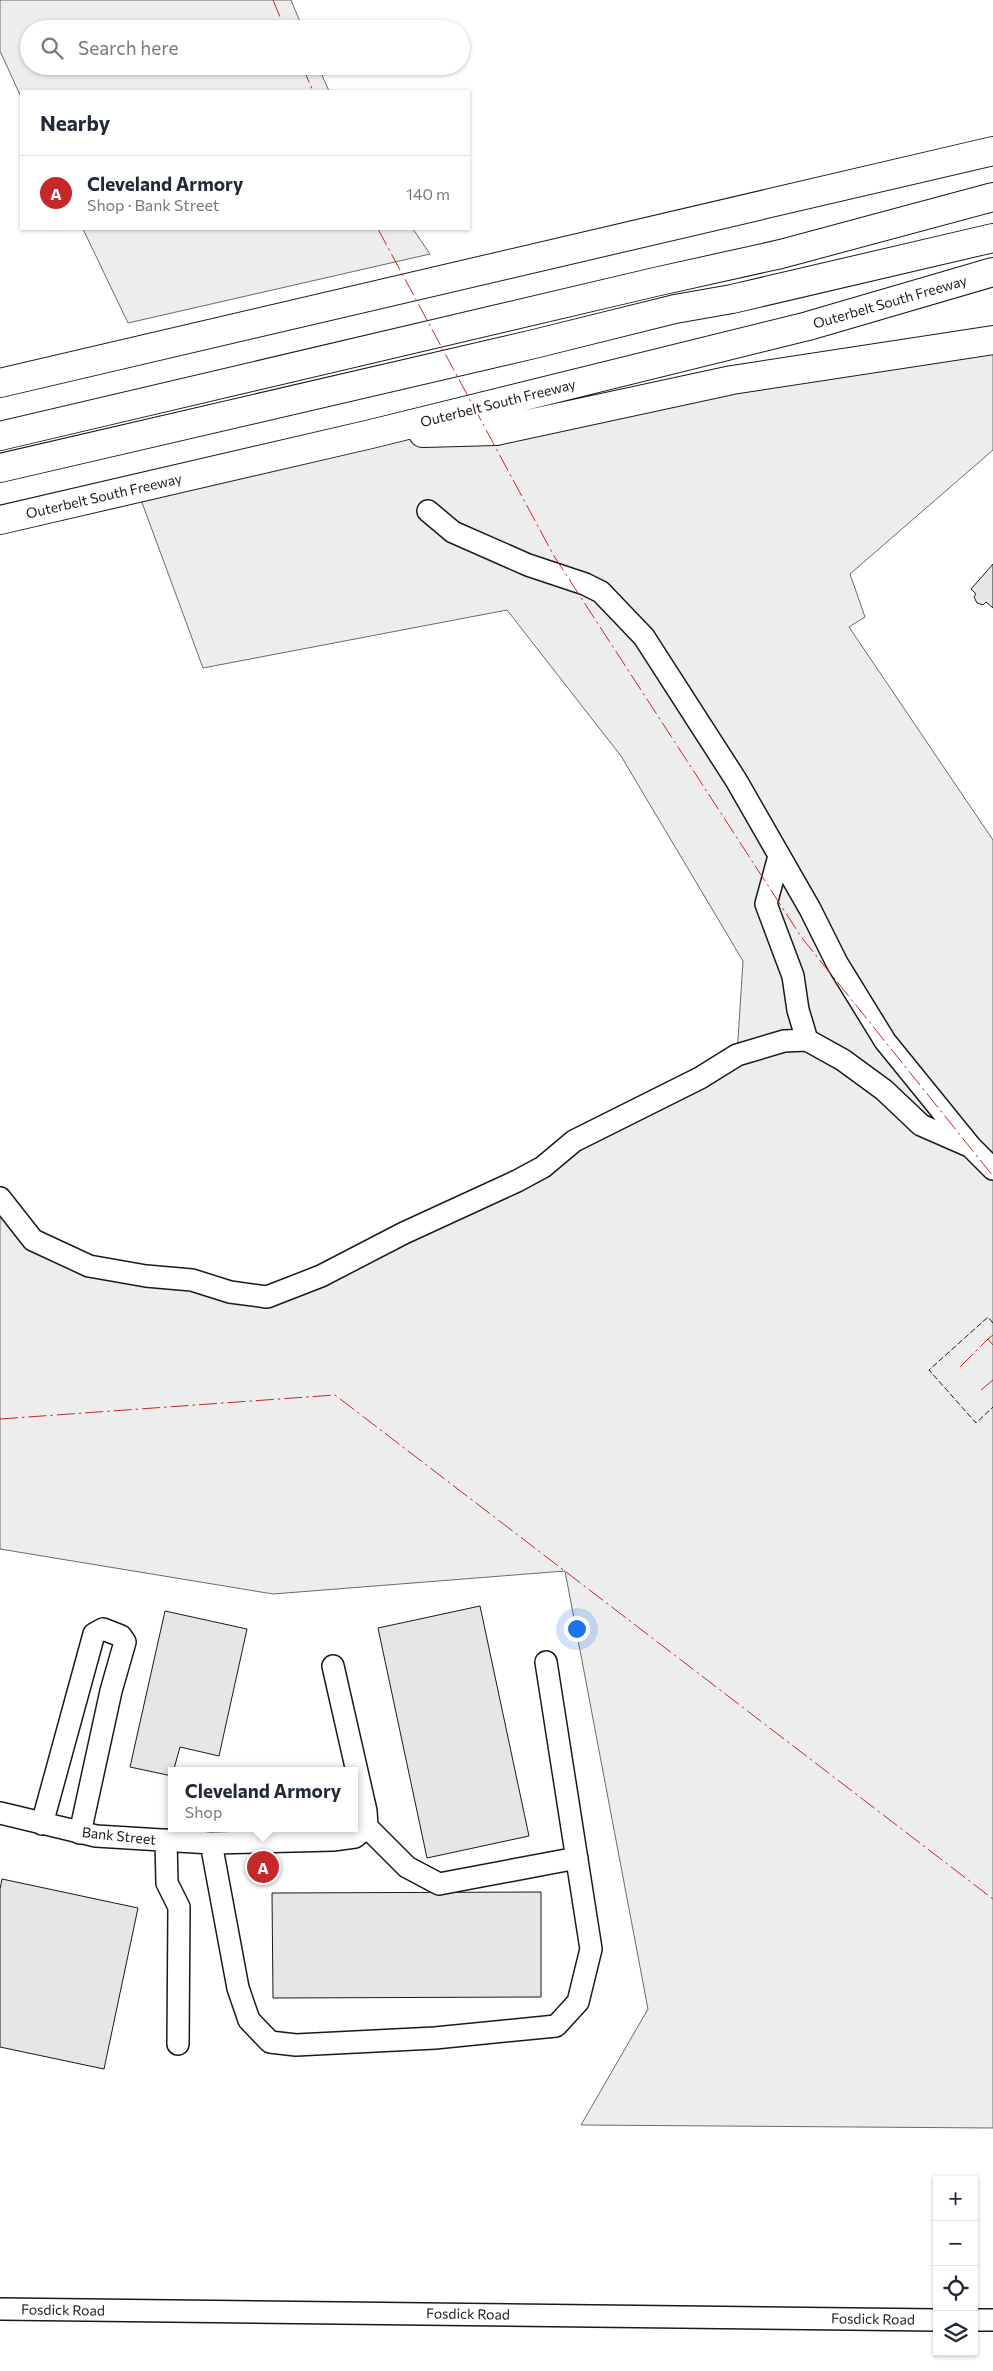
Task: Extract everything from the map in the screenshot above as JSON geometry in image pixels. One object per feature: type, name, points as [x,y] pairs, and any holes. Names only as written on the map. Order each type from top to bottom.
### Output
[{"type":"highway","points":[[0,383],[993,151]]},
{"type":"highway","points":[[0,436],[781,254],[993,197]]},
{"type":"highway","points":[[0,468],[675,309],[732,299],[993,238]]},
{"type":"highway","name":"Outerbelt South Freeway","points":[[0,520],[371,434],[808,326],[993,272]]},
{"type":"highway","points":[[371,434],[496,431],[732,380],[993,340]]},
{"type":"street","points":[[428,511],[453,532],[528,565],[585,584],[601,592],[644,637],[670,674],[736,780],[837,963],[885,1040],[971,1147],[993,1169]]},
{"type":"street","points":[[779,856],[766,904],[793,976],[798,1010],[807,1040]]},
{"type":"street","points":[[0,1198],[33,1240],[89,1266],[146,1276],[192,1280],[230,1292],[267,1296],[321,1276],[404,1233],[517,1181],[543,1166],[574,1141],[700,1078],[737,1055],[784,1041],[807,1040],[843,1060],[884,1090],[921,1125],[971,1147]]},
{"type":"street","points":[[42,1824],[94,1634],[103,1629],[121,1636],[125,1642],[111,1691],[80,1833]]},
{"type":"street","points":[[211,1843],[238,1988],[249,2020],[270,2042],[296,2045],[435,2038],[556,2026],[578,2002],[591,1949],[546,1662]]},
{"type":"street","points":[[333,1666],[356,1767]]},
{"type":"street","points":[[358,1776],[366,1811],[367,1827],[406,1867],[438,1884],[577,1858]]},
{"type":"street","name":"Bank Street","points":[[0,1814],[96,1836],[211,1843],[334,1840],[355,1837],[367,1827]]},
{"type":"street","points":[[166,1840],[167,1883],[179,1907],[178,2044]]},
{"type":"street","name":"Fosdick Road","points":[[0,2309],[933,2320]]},
{"type":"street","points":[[978,2320],[993,2320]]},
{"type":"shaded area","points":[[0,0],[291,0],[299,20],[20,20],[20,75],[322,75],[329,90],[20,90],[20,95],[0,51]]},
{"type":"shaded area","points":[[83,230],[414,230],[430,254],[128,323]]},
{"type":"shaded area","points":[[993,340],[993,450],[850,574],[865,617],[849,627],[993,840],[993,2128],[581,2125],[648,2009],[565,1571],[273,1594],[0,1549],[0,1198],[33,1240],[89,1266],[267,1296],[321,1276],[737,1055],[743,961],[621,756],[507,610],[203,668],[137,489],[371,434],[496,431]]},
{"type":"building","points":[[993,564],[993,608],[986,602],[983,605],[977,603],[974,597],[976,594],[971,589]]},
{"type":"building","points":[[480,1606],[529,1836],[427,1858],[378,1628]]},
{"type":"building","points":[[165,1611],[247,1629],[219,1756],[180,1747],[174,1767],[168,1767],[168,1775],[130,1767]]},
{"type":"building","points":[[2,1879],[138,1908],[104,2069],[0,2047],[0,1889]]},
{"type":"building","points":[[541,1892],[541,1997],[273,1998],[272,1893]]},
{"type":"fence","points":[[993,1323],[988,1317],[929,1370],[976,1423],[993,1407]]},
{"type":"power","points":[[273,0],[281,20]]},
{"type":"power","points":[[306,75],[313,90]]},
{"type":"power","points":[[379,230],[554,556],[802,938],[993,1176]]},
{"type":"power","points":[[993,1335],[988,1339],[993,1345]]},
{"type":"power","points":[[960,1367],[988,1339]]},
{"type":"power","points":[[981,1390],[993,1380]]},
{"type":"power","points":[[0,1419],[335,1395],[993,1899]]},
{"type":"place","name":"Cleveland Armory","points":[[263,1867]]}]
